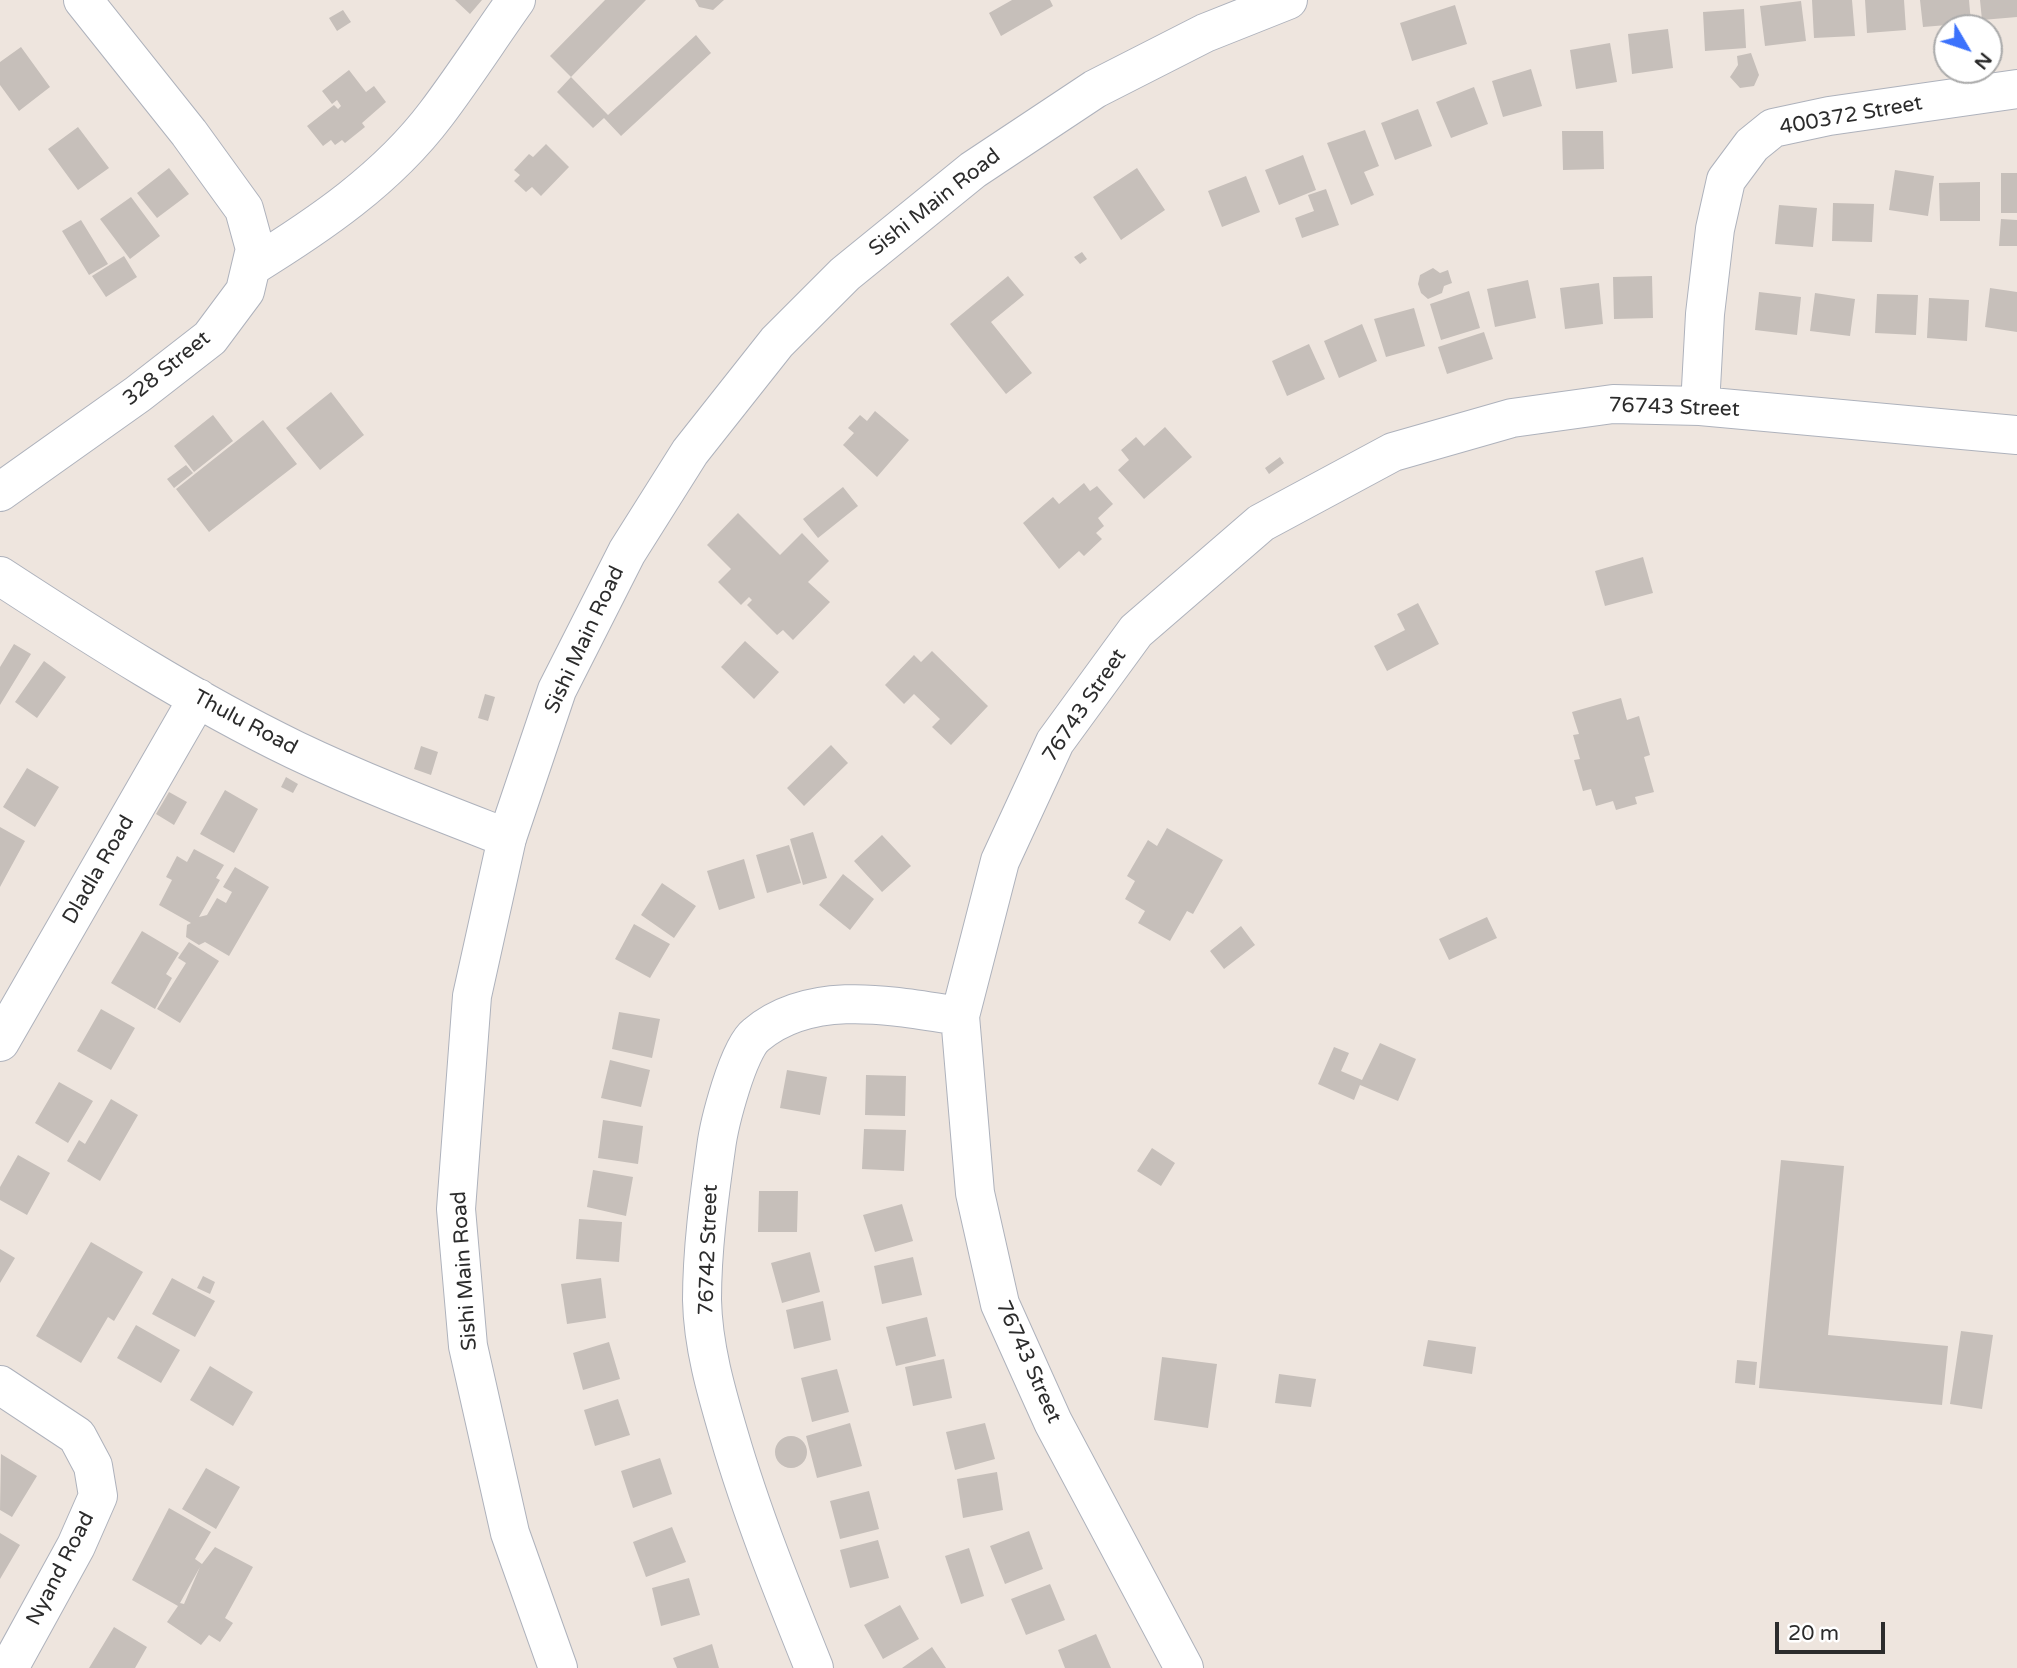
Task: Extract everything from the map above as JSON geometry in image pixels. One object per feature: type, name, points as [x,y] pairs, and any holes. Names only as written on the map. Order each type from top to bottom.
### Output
[{"type":"street","name":"328 Street","points":[[0,492],[138,394],[210,338],[245,290],[255,249],[244,209],[189,133],[83,0]]},
{"type":"street","points":[[251,267],[309,232],[359,194],[402,152],[436,115],[516,0]]},
{"type":"street","name":"Sishi Main Road","points":[[558,1668],[510,1533],[468,1346],[456,1209],[472,996],[507,838],[557,690],[627,552],[690,452],[777,342],[845,274],[973,170],[1095,89],[1205,33],[1288,0]]},
{"type":"street","name":"400372 Street","points":[[1700,406],[1705,314],[1715,229],[1726,180],[1752,145],[1773,128],[2017,89]]},
{"type":"street","name":"76743 Street","points":[[1184,1668],[1053,1422],[1000,1304],[975,1193],[960,1016],[1000,861],[1055,742],[1136,631],[1261,523],[1393,452],[1512,418],[1613,404],[1700,406],[2017,435]]},
{"type":"street","name":"Thulu Road","points":[[0,576],[198,698],[292,749],[356,779],[507,838]]},
{"type":"street","name":"Dladla Road","points":[[0,1042],[198,698]]},
{"type":"street","name":"76742 Street","points":[[814,1668],[750,1499],[711,1376],[702,1301],[709,1194],[719,1123],[730,1085],[754,1036],[796,1012],[853,1003],[960,1016]]},
{"type":"street","name":"Nyand Road","points":[[0,1385],[77,1436],[93,1466],[98,1496],[76,1546],[9,1668]]},
{"type":"building","points":[[455,0],[482,0],[470,14]]},
{"type":"building","points":[[605,0],[646,0],[571,77],[550,56]]},
{"type":"building","points":[[695,0],[724,0],[713,10],[699,7]]},
{"type":"building","points":[[1012,0],[1050,0],[1053,6],[1001,36],[989,13]]},
{"type":"building","points":[[1812,0],[1852,0],[1855,36],[1814,38]]},
{"type":"building","points":[[1865,0],[1904,0],[1906,30],[1867,33]]},
{"type":"building","points":[[1920,0],[1969,0],[1970,14],[1933,14],[1933,26],[1923,27]]},
{"type":"building","points":[[1980,0],[2017,0],[2017,17],[2003,18],[2003,14],[1981,14]]},
{"type":"building","points":[[1801,1],[1806,41],[1765,46],[1760,6]]},
{"type":"building","points":[[1455,5],[1467,44],[1412,61],[1400,23]]},
{"type":"building","points":[[1744,9],[1746,48],[1705,51],[1703,12]]},
{"type":"building","points":[[343,10],[351,22],[337,31],[329,18]]},
{"type":"building","points":[[1668,29],[1673,68],[1632,74],[1628,34]]},
{"type":"building","points":[[696,35],[711,53],[621,136],[604,118],[593,128],[557,92],[571,77],[608,115]]},
{"type":"building","points":[[1610,43],[1617,82],[1576,89],[1570,50]]},
{"type":"building","points":[[21,47],[50,87],[19,111],[0,85],[0,62]]},
{"type":"building","points":[[1751,53],[1759,75],[1754,86],[1740,88],[1730,77],[1738,65],[1737,56]]},
{"type":"building","points":[[1531,69],[1542,106],[1503,117],[1492,81]]},
{"type":"building","points":[[349,70],[366,92],[374,86],[386,102],[362,123],[365,127],[345,143],[342,140],[335,145],[331,140],[323,146],[307,126],[334,105],[338,109],[341,106],[337,100],[332,104],[322,91]]},
{"type":"building","points":[[1474,87],[1488,124],[1451,138],[1436,102]]},
{"type":"building","points":[[1418,109],[1432,146],[1395,160],[1381,123]]},
{"type":"building","points":[[78,127],[109,168],[78,190],[48,149]]},
{"type":"building","points":[[1365,130],[1379,166],[1364,172],[1374,195],[1351,205],[1327,143]]},
{"type":"building","points":[[1562,131],[1603,131],[1604,169],[1563,170]]},
{"type":"building","points":[[546,144],[569,167],[541,196],[532,187],[526,192],[514,181],[520,175],[514,170],[529,154],[533,157]]},
{"type":"building","points":[[1303,155],[1316,190],[1279,205],[1265,170]]},
{"type":"building","points":[[169,168],[189,194],[157,218],[137,193]]},
{"type":"building","points":[[1137,168],[1165,210],[1121,240],[1093,197]]},
{"type":"building","points":[[1895,170],[1934,176],[1928,216],[1889,210]]},
{"type":"building","points":[[2001,173],[2017,173],[2017,213],[2001,213]]},
{"type":"building","points":[[1246,176],[1260,212],[1222,227],[1208,191]]},
{"type":"building","points":[[1980,182],[1980,221],[1940,221],[1939,183]]},
{"type":"building","points":[[1326,189],[1339,225],[1302,238],[1295,218],[1314,211],[1308,195]]},
{"type":"building","points":[[131,197],[160,236],[130,259],[100,219]]},
{"type":"building","points":[[1833,203],[1874,204],[1872,242],[1832,241]]},
{"type":"building","points":[[1779,205],[1817,208],[1813,247],[1775,244]]},
{"type":"building","points":[[2001,219],[2017,220],[2017,246],[1999,246]]},
{"type":"building","points":[[81,220],[108,264],[89,275],[62,231]]},
{"type":"building","points":[[1082,252],[1087,259],[1080,264],[1074,257]]},
{"type":"building","points":[[124,256],[137,277],[106,297],[92,276]]},
{"type":"building","points":[[1433,268],[1440,273],[1448,270],[1452,283],[1444,286],[1442,293],[1428,299],[1421,293],[1418,284],[1420,275]]},
{"type":"building","points":[[1008,276],[1024,295],[991,322],[1032,373],[1006,394],[950,324]]},
{"type":"building","points":[[1652,276],[1653,318],[1614,319],[1613,277]]},
{"type":"building","points":[[1528,280],[1536,318],[1495,327],[1487,289]]},
{"type":"building","points":[[1599,283],[1603,324],[1565,329],[1560,288]]},
{"type":"building","points":[[1990,288],[2017,292],[2017,332],[1985,327]]},
{"type":"building","points":[[1469,291],[1480,328],[1441,340],[1430,304]]},
{"type":"building","points":[[1759,292],[1801,297],[1797,335],[1755,330]]},
{"type":"building","points":[[1815,293],[1855,299],[1850,336],[1810,331]]},
{"type":"building","points":[[1877,294],[1918,295],[1916,335],[1875,333]]},
{"type":"building","points":[[1929,298],[1969,300],[1967,341],[1927,338]]},
{"type":"building","points":[[1414,308],[1425,346],[1386,357],[1374,319]]},
{"type":"building","points":[[1362,324],[1377,361],[1339,378],[1324,341]]},
{"type":"building","points":[[1484,332],[1493,359],[1447,374],[1438,347]]},
{"type":"building","points":[[1309,344],[1325,379],[1287,396],[1272,361]]},
{"type":"building","points":[[331,392],[364,435],[320,470],[286,428]]},
{"type":"building","points":[[875,411],[909,440],[877,477],[843,445],[854,433],[848,428],[860,415],[867,421]]},
{"type":"building","points":[[213,415],[233,441],[194,472],[174,446]]},
{"type":"building","points":[[263,420],[297,464],[209,532],[176,489]]},
{"type":"building","points":[[1165,427],[1192,457],[1144,499],[1118,470],[1129,460],[1121,450],[1136,437],[1144,446]]},
{"type":"building","points":[[1280,457],[1284,463],[1269,474],[1265,468]]},
{"type":"building","points":[[186,465],[193,473],[174,488],[167,479]]},
{"type":"building","points":[[1084,483],[1090,491],[1097,486],[1113,504],[1098,518],[1104,526],[1096,533],[1102,539],[1084,556],[1079,551],[1059,569],[1023,523],[1053,497],[1059,504]]},
{"type":"building","points":[[843,487],[858,506],[818,538],[803,519]]},
{"type":"building","points":[[738,513],[780,555],[802,533],[829,561],[808,582],[830,602],[793,640],[783,630],[777,635],[747,605],[752,600],[749,597],[741,605],[718,582],[731,569],[707,545]]},
{"type":"building","points":[[1643,557],[1653,593],[1605,606],[1595,571]]},
{"type":"building","points":[[1418,603],[1439,644],[1387,671],[1374,646],[1405,630],[1397,614]]},
{"type":"building","points":[[745,641],[779,672],[754,699],[721,667]]},
{"type":"building","points":[[14,644],[31,654],[0,705],[0,667]]},
{"type":"building","points":[[932,651],[988,706],[951,745],[932,727],[940,719],[914,694],[904,704],[885,685],[914,655],[921,662]]},
{"type":"building","points":[[44,661],[66,677],[37,718],[15,702]]},
{"type":"building","points":[[485,694],[495,697],[488,721],[478,718]]},
{"type":"building","points":[[1621,698],[1627,720],[1639,716],[1650,755],[1644,757],[1654,792],[1635,797],[1637,804],[1616,810],[1613,801],[1596,806],[1591,789],[1583,791],[1574,760],[1580,759],[1573,735],[1579,734],[1572,712]]},
{"type":"building","points":[[831,745],[848,763],[804,806],[787,788]]},
{"type":"building","points":[[421,746],[438,752],[431,775],[414,769]]},
{"type":"building","points":[[27,768],[59,787],[35,827],[3,807]]},
{"type":"building","points":[[286,777],[298,784],[293,793],[281,787]]},
{"type":"building","points":[[225,790],[258,809],[234,853],[200,834]]},
{"type":"building","points":[[169,792],[187,802],[174,825],[156,814]]},
{"type":"building","points":[[0,827],[25,841],[0,887]]},
{"type":"building","points":[[1167,828],[1223,860],[1193,914],[1187,911],[1170,941],[1138,923],[1145,911],[1125,899],[1135,881],[1127,876],[1148,840],[1157,846]]},
{"type":"building","points":[[813,832],[827,878],[803,885],[790,839]]},
{"type":"building","points":[[882,835],[911,866],[882,892],[854,861]]},
{"type":"building","points":[[789,845],[801,883],[767,893],[756,855]]},
{"type":"building","points":[[194,849],[224,865],[216,878],[220,880],[199,917],[207,915],[217,898],[226,903],[232,892],[223,887],[235,867],[269,887],[229,956],[205,942],[199,945],[186,937],[187,925],[191,923],[159,905],[172,880],[166,877],[177,856],[187,862]]},
{"type":"building","points":[[744,859],[755,898],[719,910],[707,871]]},
{"type":"building","points":[[843,874],[874,899],[850,930],[819,905]]},
{"type":"building","points":[[662,883],[696,906],[674,938],[641,915]]},
{"type":"building","points":[[1487,917],[1497,938],[1449,960],[1439,939]]},
{"type":"building","points":[[634,924],[670,944],[650,978],[615,959]]},
{"type":"building","points":[[1241,926],[1255,945],[1224,969],[1210,951]]},
{"type":"building","points":[[142,931],[179,953],[166,974],[172,978],[155,1009],[111,983]]},
{"type":"building","points":[[189,942],[219,961],[180,1023],[157,1009],[186,963],[178,958]]},
{"type":"building","points":[[101,1009],[135,1028],[111,1070],[77,1051]]},
{"type":"building","points":[[619,1012],[660,1019],[652,1058],[612,1049]]},
{"type":"building","points":[[1380,1043],[1416,1059],[1398,1101],[1360,1085],[1354,1100],[1318,1084],[1334,1047],[1349,1053],[1341,1071],[1362,1080]]},
{"type":"building","points":[[610,1060],[650,1070],[641,1107],[601,1098]]},
{"type":"building","points":[[787,1070],[827,1077],[820,1115],[780,1108]]},
{"type":"building","points":[[866,1075],[906,1076],[905,1116],[865,1115]]},
{"type":"building","points":[[59,1082],[93,1101],[68,1143],[35,1123]]},
{"type":"building","points":[[111,1099],[138,1115],[100,1181],[67,1161],[79,1140],[85,1144]]},
{"type":"building","points":[[603,1120],[643,1126],[638,1164],[598,1158]]},
{"type":"building","points":[[864,1129],[906,1130],[904,1171],[862,1169]]},
{"type":"building","points":[[1152,1148],[1175,1163],[1161,1186],[1137,1171]]},
{"type":"building","points":[[18,1155],[50,1173],[27,1215],[0,1200],[0,1187]]},
{"type":"building","points":[[1781,1160],[1844,1166],[1828,1335],[1948,1346],[1942,1405],[1759,1388]]},
{"type":"building","points":[[593,1170],[633,1177],[626,1216],[587,1207]]},
{"type":"building","points":[[759,1191],[798,1191],[797,1232],[758,1232]]},
{"type":"building","points":[[902,1204],[913,1241],[875,1252],[863,1215]]},
{"type":"building","points":[[579,1219],[622,1222],[619,1262],[576,1259]]},
{"type":"building","points":[[91,1242],[143,1272],[114,1321],[108,1317],[81,1363],[36,1336]]},
{"type":"building","points":[[0,1249],[15,1258],[0,1283]]},
{"type":"building","points":[[810,1252],[820,1292],[782,1303],[771,1263]]},
{"type":"building","points":[[913,1257],[922,1295],[882,1304],[874,1266]]},
{"type":"building","points":[[203,1276],[215,1282],[210,1294],[197,1288]]},
{"type":"building","points":[[172,1278],[215,1301],[195,1337],[152,1314]]},
{"type":"building","points":[[601,1278],[606,1318],[567,1324],[561,1284]]},
{"type":"building","points":[[823,1301],[831,1340],[794,1349],[786,1310]]},
{"type":"building","points":[[927,1317],[936,1356],[896,1366],[886,1327]]},
{"type":"building","points":[[136,1325],[180,1350],[161,1383],[117,1358]]},
{"type":"building","points":[[1961,1331],[1993,1335],[1982,1409],[1950,1404]]},
{"type":"building","points":[[1428,1340],[1476,1347],[1472,1374],[1423,1366]]},
{"type":"building","points":[[609,1342],[620,1379],[583,1390],[573,1353]]},
{"type":"building","points":[[1162,1357],[1217,1364],[1208,1428],[1154,1420]]},
{"type":"building","points":[[944,1359],[952,1398],[913,1406],[905,1367]]},
{"type":"building","points":[[1737,1360],[1757,1362],[1755,1385],[1735,1383]]},
{"type":"building","points":[[210,1366],[253,1392],[233,1426],[190,1400]]},
{"type":"building","points":[[837,1369],[849,1412],[812,1422],[801,1378]]},
{"type":"building","points":[[1279,1374],[1316,1379],[1311,1407],[1275,1403]]},
{"type":"building","points":[[618,1399],[630,1435],[595,1446],[584,1410]]},
{"type":"building","points":[[850,1423],[862,1466],[817,1478],[806,1436]]},
{"type":"building","points":[[985,1423],[995,1459],[955,1470],[946,1432]]},
{"type":"building","points":[[791,1436],[802,1441],[807,1452],[802,1463],[791,1468],[780,1463],[775,1452],[780,1441]]},
{"type":"building","points":[[1,1454],[37,1476],[12,1517],[0,1510]]},
{"type":"building","points":[[660,1458],[672,1494],[633,1508],[621,1471]]},
{"type":"building","points":[[206,1468],[240,1487],[216,1529],[182,1509]]},
{"type":"building","points":[[997,1472],[1003,1510],[963,1518],[957,1479]]},
{"type":"building","points":[[869,1491],[879,1529],[840,1539],[830,1501]]},
{"type":"building","points":[[169,1508],[211,1532],[195,1559],[202,1564],[215,1547],[253,1567],[225,1618],[233,1623],[220,1642],[209,1635],[201,1645],[167,1622],[178,1606],[132,1580]],"holes":[[[200,1567],[184,1604],[180,1603]]]},
{"type":"building","points":[[672,1527],[686,1562],[646,1577],[633,1542]]},
{"type":"building","points":[[1029,1531],[1043,1569],[1005,1584],[990,1546]]},
{"type":"building","points":[[0,1533],[20,1545],[0,1579]]},
{"type":"building","points":[[878,1540],[889,1578],[850,1588],[840,1550]]},
{"type":"building","points":[[969,1548],[984,1596],[961,1604],[945,1556]]},
{"type":"building","points":[[689,1578],[700,1615],[661,1626],[652,1588]]},
{"type":"building","points":[[1050,1584],[1065,1620],[1026,1635],[1011,1599]]},
{"type":"building","points":[[900,1605],[919,1639],[883,1659],[864,1625]]},
{"type":"building","points":[[114,1627],[147,1647],[135,1668],[89,1668]]},
{"type":"building","points":[[1096,1634],[1111,1668],[1065,1668],[1058,1650]]},
{"type":"building","points":[[712,1644],[719,1668],[677,1668],[673,1658]]},
{"type":"building","points":[[932,1647],[946,1668],[902,1668]]}]
